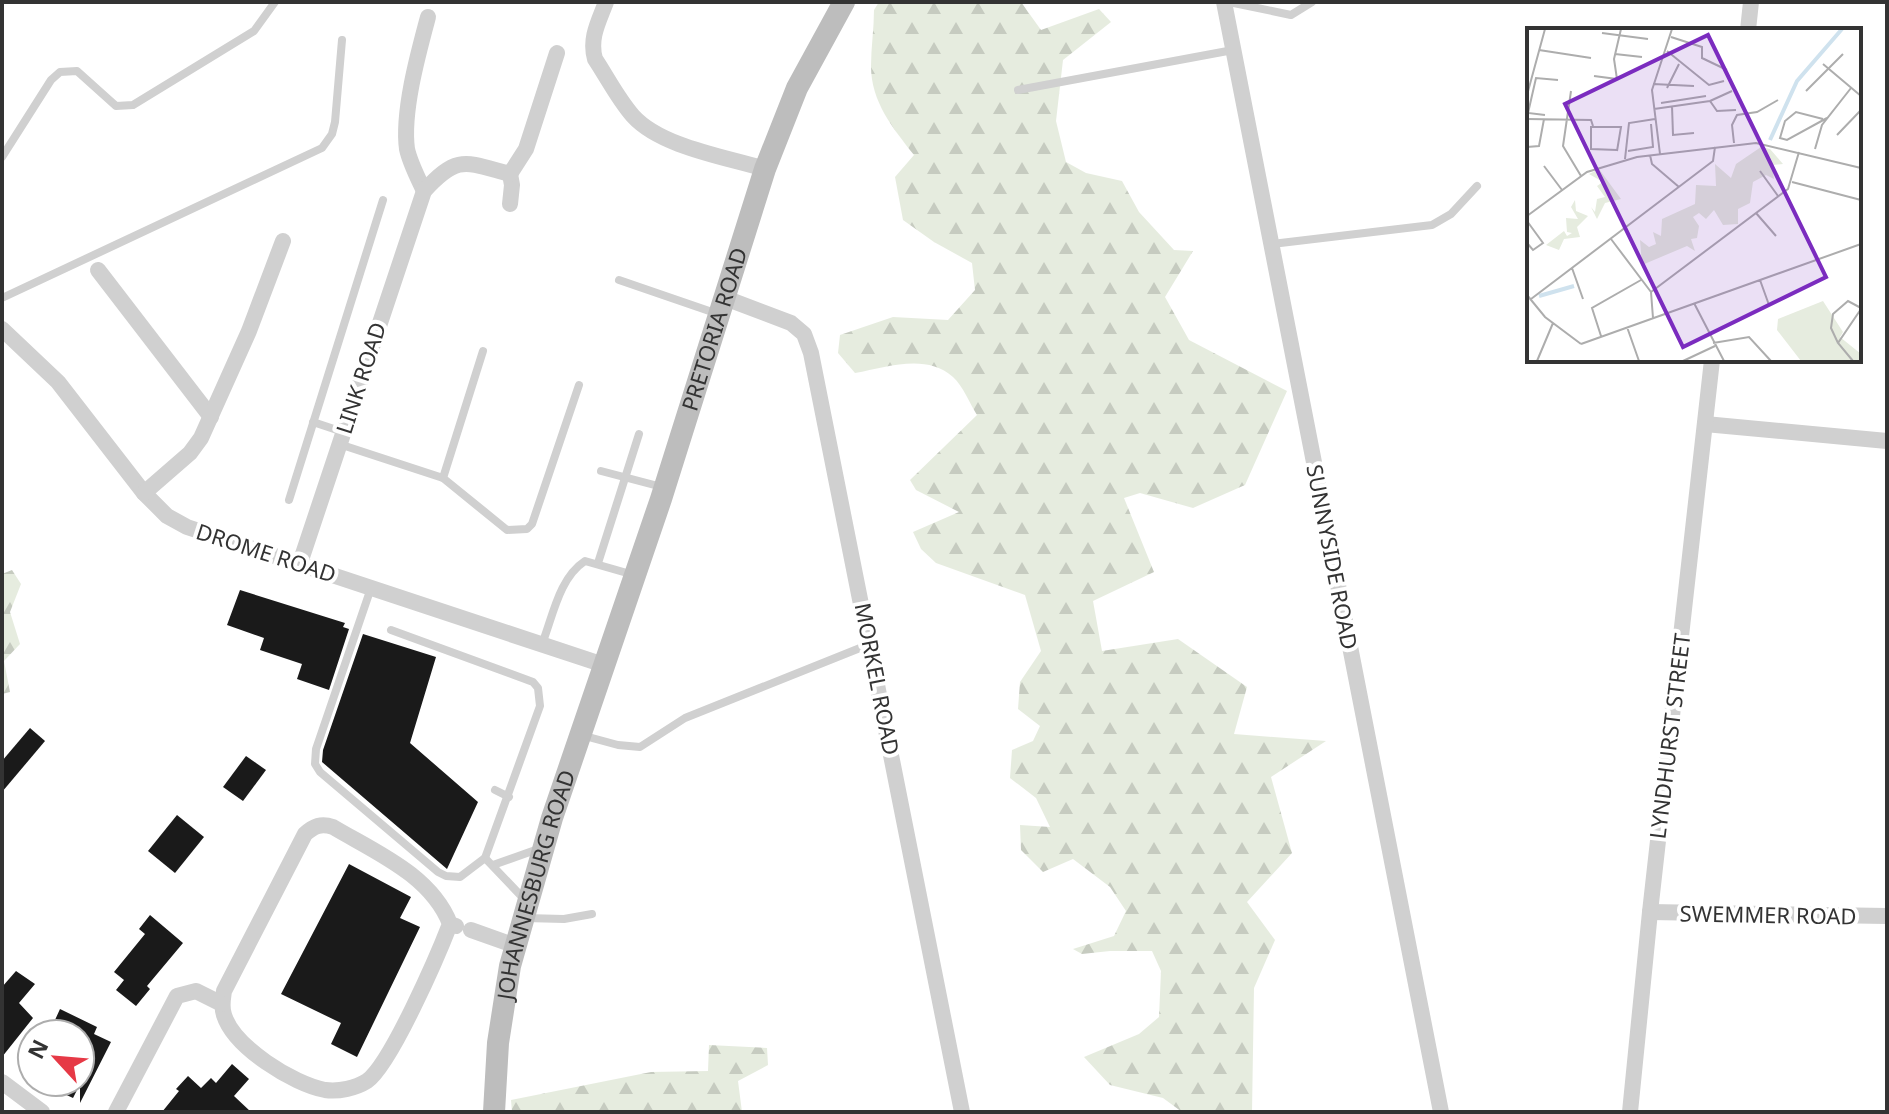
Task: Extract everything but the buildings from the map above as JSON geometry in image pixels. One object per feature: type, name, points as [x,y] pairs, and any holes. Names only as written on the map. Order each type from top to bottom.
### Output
[{"type":"main road","name":"PRETORIA ROAD","points":[[604,665],[665,488],[765,169],[797,88],[844,2]]},
{"type":"main road","name":"JOHANNESBURG ROAD","points":[[494,1112],[498,1043],[510,966],[544,847],[604,665]]},
{"type":"street","points":[[606,2],[592,48],[595,59],[633,116],[675,142],[765,169]]},
{"type":"street","name":"SUNNYSIDE ROAD","points":[[1226,2],[1441,1112]]},
{"type":"street","points":[[1748,28],[1751,2]]},
{"type":"street","points":[[428,17],[410,93],[407,129],[407,150],[424,191],[450,166],[466,162],[510,174]]},
{"type":"street","points":[[510,204],[510,174],[526,149],[557,53]]},
{"type":"street","name":"LINK ROAD","points":[[299,566],[424,191]]},
{"type":"street","points":[[144,493],[196,445],[249,331],[283,241]]},
{"type":"street","points":[[98,270],[211,417]]},
{"type":"street","name":"MORKEL ROAD","points":[[722,306],[791,323],[804,334],[807,341],[962,1112]]},
{"type":"street","name":"DROME ROAD","points":[[2,329],[58,382],[144,493],[167,516],[187,527],[299,566],[604,665]]},
{"type":"street","name":"LYNDHURST STREET","points":[[1630,1112],[1712,362]]},
{"type":"street","points":[[1705,424],[1887,441]]},
{"type":"street","points":[[459,927],[382,1065],[373,1077],[352,1088],[337,1090],[317,1087],[284,1072],[253,1053],[230,1028],[222,1004],[224,991],[305,834],[312,827],[325,824],[333,827],[390,861],[426,886],[459,927],[516,946]]},
{"type":"street","name":"SWEMMER ROAD","points":[[1650,912],[1887,916]]},
{"type":"street","points":[[116,1112],[177,996],[196,991],[222,1004]]},
{"type":"street","points":[[2,1082],[42,1112]]},
{"type":"lane","points":[[2,157],[51,80],[60,72],[77,71],[116,106],[133,105],[254,31],[275,2]]},
{"type":"lane","points":[[1226,2],[1291,15],[1312,2]]},
{"type":"lane","points":[[2,298],[322,148],[332,134],[335,122],[342,40]]},
{"type":"lane","points":[[1018,90],[1233,50]]},
{"type":"lane","points":[[1272,244],[1432,225],[1451,214],[1477,186]]},
{"type":"lane","points":[[289,500],[383,200]]},
{"type":"lane","points":[[619,280],[722,306]]},
{"type":"lane","points":[[443,478],[483,351]]},
{"type":"lane","points":[[313,422],[341,438],[443,478],[507,530],[527,529],[532,524],[579,385]]},
{"type":"lane","points":[[598,563],[639,434]]},
{"type":"lane","points":[[601,471],[665,488]]},
{"type":"lane","points":[[542,645],[569,576],[585,561],[635,575]]},
{"type":"lane","points":[[371,587],[316,749],[315,764],[320,772],[446,876],[460,877],[485,858],[540,706],[538,688],[533,682],[391,630]]},
{"type":"lane","points":[[580,735],[640,747],[685,718],[870,644]]},
{"type":"lane","points":[[495,790],[509,797]]},
{"type":"lane","points":[[493,865],[544,847]]},
{"type":"lane","points":[[485,858],[526,911],[564,919],[592,914]]},
{"type":"green space","points":[[879,2],[1021,2],[1041,30],[1099,9],[1111,22],[1063,60],[1056,121],[1066,162],[1086,173],[1122,181],[1139,212],[1174,250],[1193,251],[1165,297],[1189,340],[1287,391],[1245,485],[1193,508],[1140,493],[1124,498],[1154,572],[1093,601],[1102,651],[1178,639],[1247,687],[1234,734],[1326,741],[1271,777],[1292,853],[1247,902],[1275,940],[1254,988],[1252,1112],[1182,1112],[1163,1098],[1110,1085],[1084,1057],[1139,1034],[1159,1017],[1161,971],[1152,951],[1082,954],[1073,949],[1114,936],[1126,911],[1110,887],[1073,859],[1043,872],[1021,850],[1020,825],[1050,827],[1036,798],[1010,778],[1012,750],[1033,741],[1040,726],[1018,709],[1020,682],[1041,651],[1025,595],[936,563],[921,549],[913,532],[959,512],[916,490],[910,480],[977,415],[957,381],[931,365],[893,365],[855,373],[838,353],[840,335],[893,317],[948,320],[975,290],[972,263],[903,220],[895,177],[914,155],[885,114],[872,79],[874,10]]},
{"type":"green space","points":[[12,570],[21,584],[10,612],[20,644],[4,661],[10,692],[2,694],[2,574]]},
{"type":"green space","points":[[709,1045],[767,1048],[768,1065],[738,1081],[742,1112],[512,1112],[511,1100],[651,1072],[708,1071]]}]
